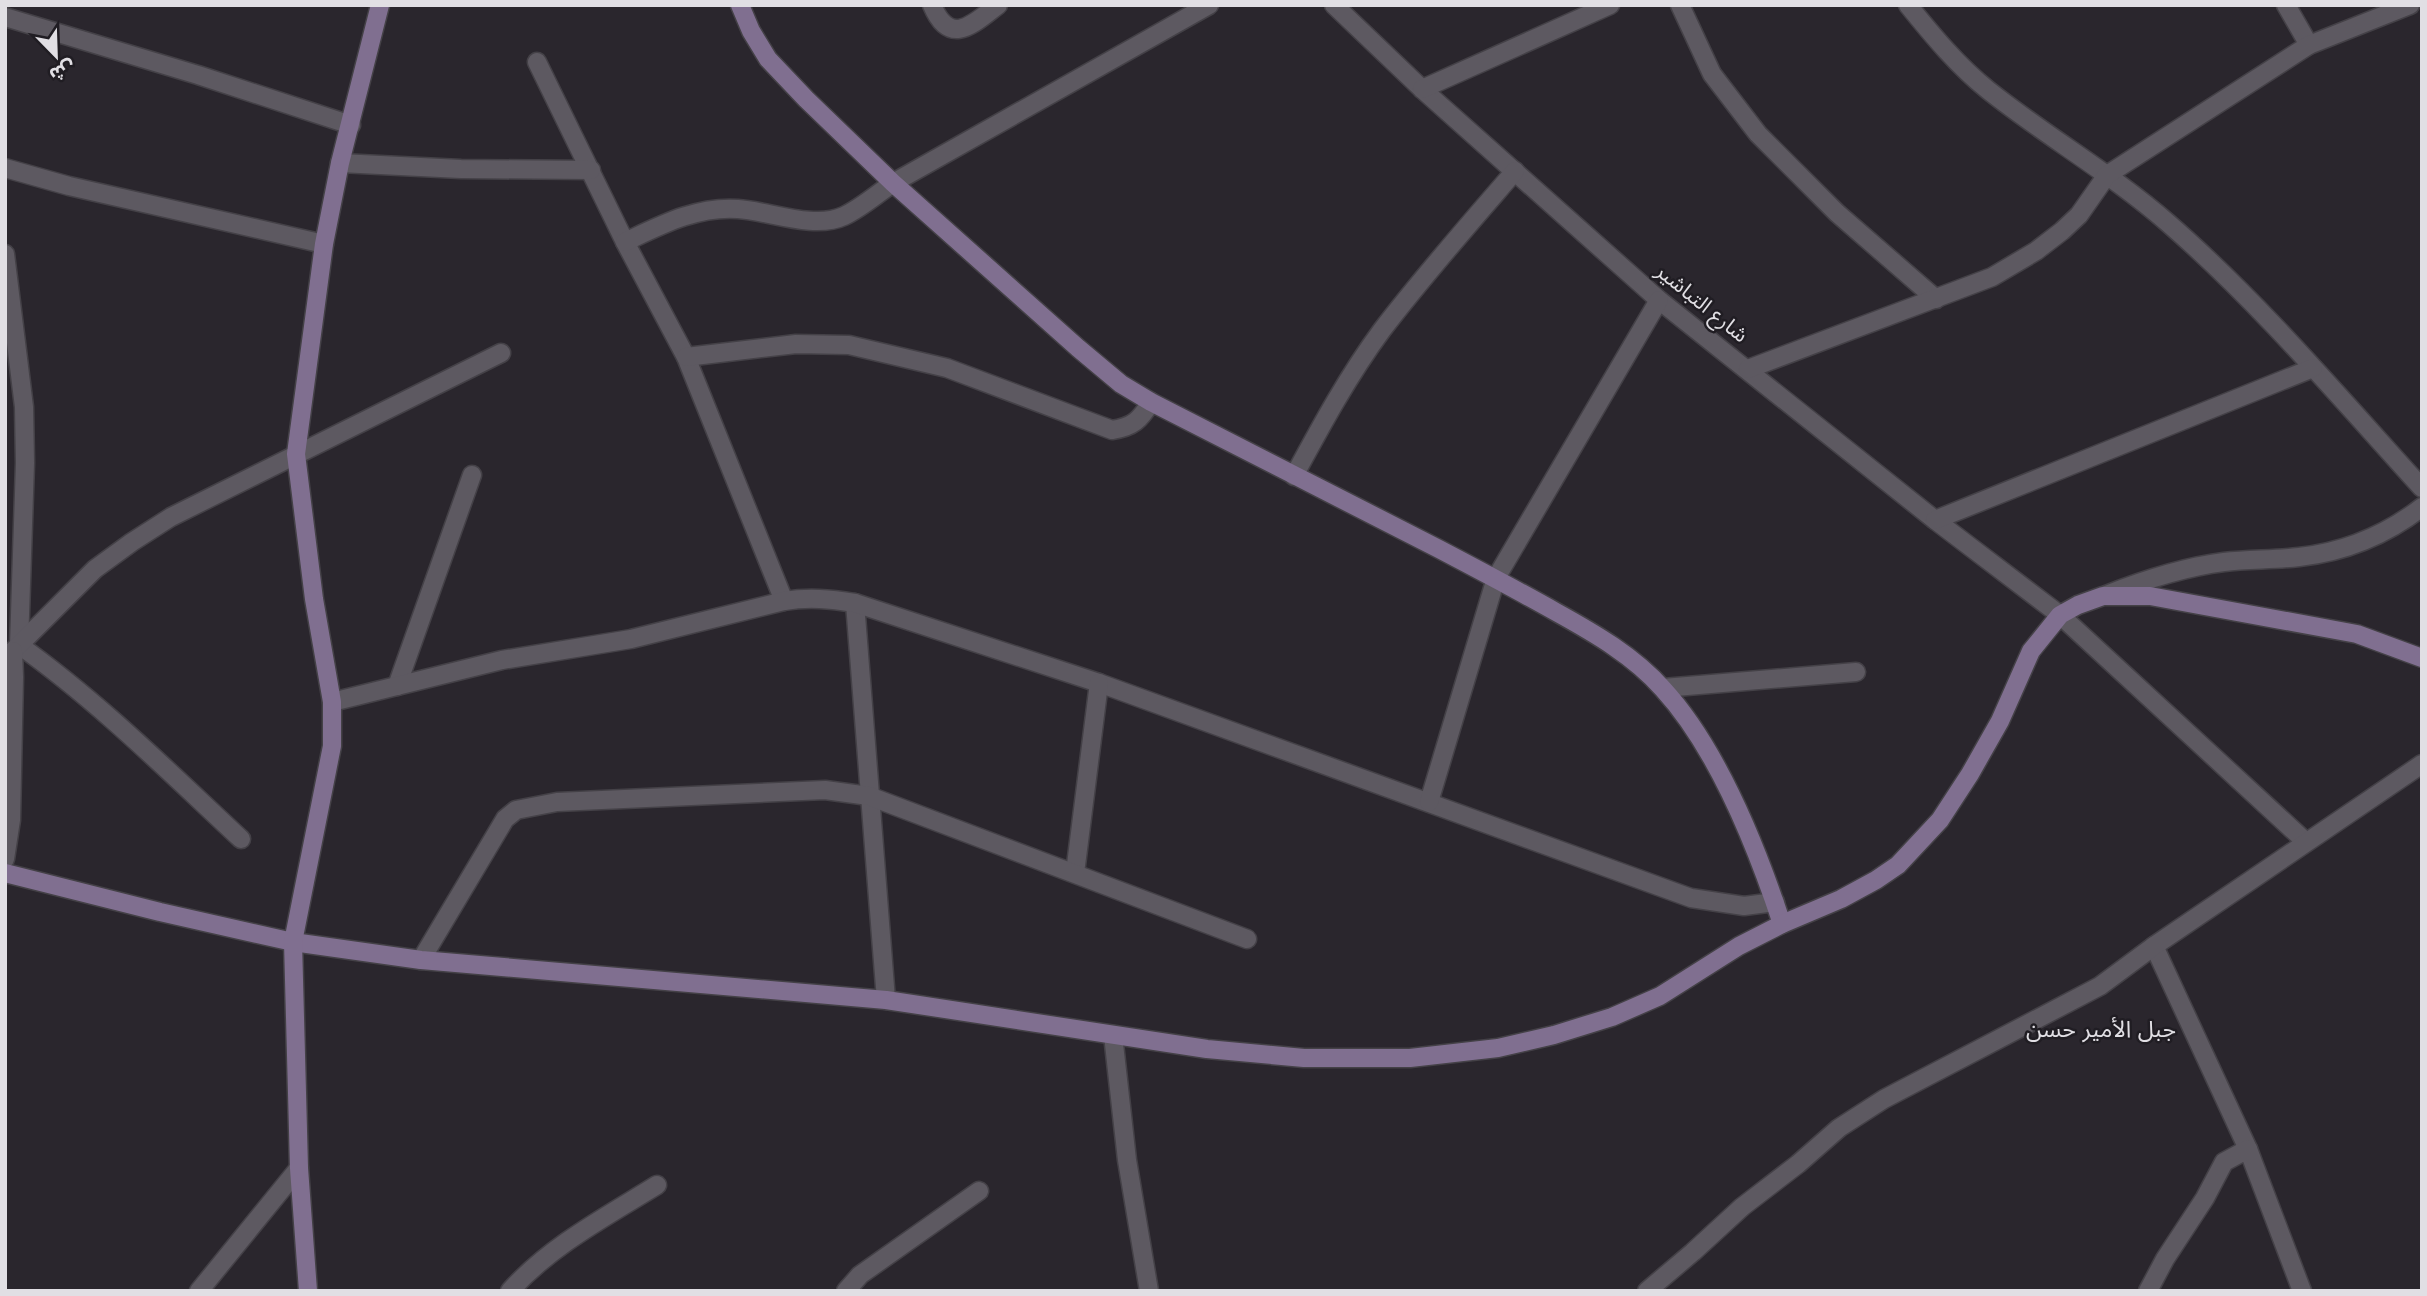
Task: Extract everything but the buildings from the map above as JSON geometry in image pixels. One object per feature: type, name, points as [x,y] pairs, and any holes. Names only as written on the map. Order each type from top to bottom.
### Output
[{"type":"street","points":[[308,1291],[299,1168],[293,942],[332,746],[332,702],[314,599],[296,454],[324,244],[340,163],[380,5]]},
{"type":"street","points":[[740,5],[751,31],[768,59],[806,99],[893,183],[1100,368],[1151,402],[1496,579],[1593,633],[1635,662],[1663,688],[1688,720],[1718,768],[1782,924]]},
{"type":"street","points":[[932,5],[941,21],[960,30],[972,26],[998,5]]},
{"type":"street","points":[[625,242],[670,221],[704,211],[737,209],[820,221],[843,217],[893,183],[1209,5]]},
{"type":"street","name":"شارع التباشير","points":[[1334,5],[1422,89],[1659,300],[1934,520],[2060,615],[2306,842]]},
{"type":"street","points":[[1422,89],[1610,5]]},
{"type":"street","points":[[1681,5],[1712,74],[1758,134],[1838,213],[1936,299]]},
{"type":"street","points":[[1909,5],[1949,55],[1988,90],[2107,175],[2166,222],[2229,278],[2422,488]]},
{"type":"street","points":[[2286,5],[2309,45]]},
{"type":"street","points":[[1748,369],[1992,277],[2036,251],[2079,215],[2107,175],[2309,45],[2410,5]]},
{"type":"street","points":[[5,17],[198,75],[351,125]]},
{"type":"street","points":[[537,62],[625,242],[686,357],[784,601]]},
{"type":"street","points":[[340,163],[461,169],[591,170]]},
{"type":"street","points":[[5,168],[69,186],[324,244]]},
{"type":"street","points":[[1294,475],[1352,374],[1382,330],[1450,245],[1516,171]]},
{"type":"street","points":[[5,254],[15,318],[25,463],[12,651],[14,677],[11,820],[5,859]]},
{"type":"street","points":[[1429,802],[1496,579],[1659,300]]},
{"type":"street","points":[[686,357],[796,344],[849,345],[947,368],[1112,430],[1139,422],[1151,402]]},
{"type":"street","points":[[12,651],[95,569],[132,541],[171,517],[501,353]]},
{"type":"street","points":[[1934,520],[2313,368]]},
{"type":"street","points":[[397,686],[472,475]]},
{"type":"street","points":[[5,873],[293,942],[421,960],[886,1000],[1207,1049],[1304,1058],[1410,1058],[1498,1048],[1554,1035],[1612,1017],[1660,996],[1739,946],[1841,899],[1898,865],[1940,820],[1970,774],[2000,722],[2031,651],[2060,615],[2149,578],[2222,562],[2301,557],[2362,543],[2402,523],[2422,508]]},
{"type":"street","points":[[2103,596],[2150,596],[2357,634],[2422,657]]},
{"type":"street","points":[[332,702],[502,660],[632,639],[784,601],[808,597],[855,603],[1100,683],[1691,898],[1744,906],[1775,902]]},
{"type":"street","points":[[855,603],[886,1000]]},
{"type":"street","points":[[12,651],[61,675],[241,839]]},
{"type":"street","points":[[1663,688],[1856,672]]},
{"type":"street","points":[[1075,873],[1100,683]]},
{"type":"street","points":[[1647,1291],[1742,1207],[1839,1128],[1884,1099],[2100,986],[2154,946],[2422,764]]},
{"type":"street","points":[[421,960],[505,818],[516,810],[557,802],[825,790],[869,796],[1247,939]]},
{"type":"street","points":[[2154,946],[2248,1149],[2302,1291]]},
{"type":"street","points":[[1113,1035],[1127,1160],[1149,1291]]},
{"type":"street","points":[[2148,1291],[2224,1162],[2248,1149]]},
{"type":"street","points":[[199,1291],[299,1168]]},
{"type":"street","points":[[510,1291],[523,1276],[550,1254],[657,1185]]},
{"type":"street","points":[[846,1291],[860,1275],[979,1191]]},
{"type":"district","name":"جبل الأمير حسن","points":[[2101,1029]]}]
